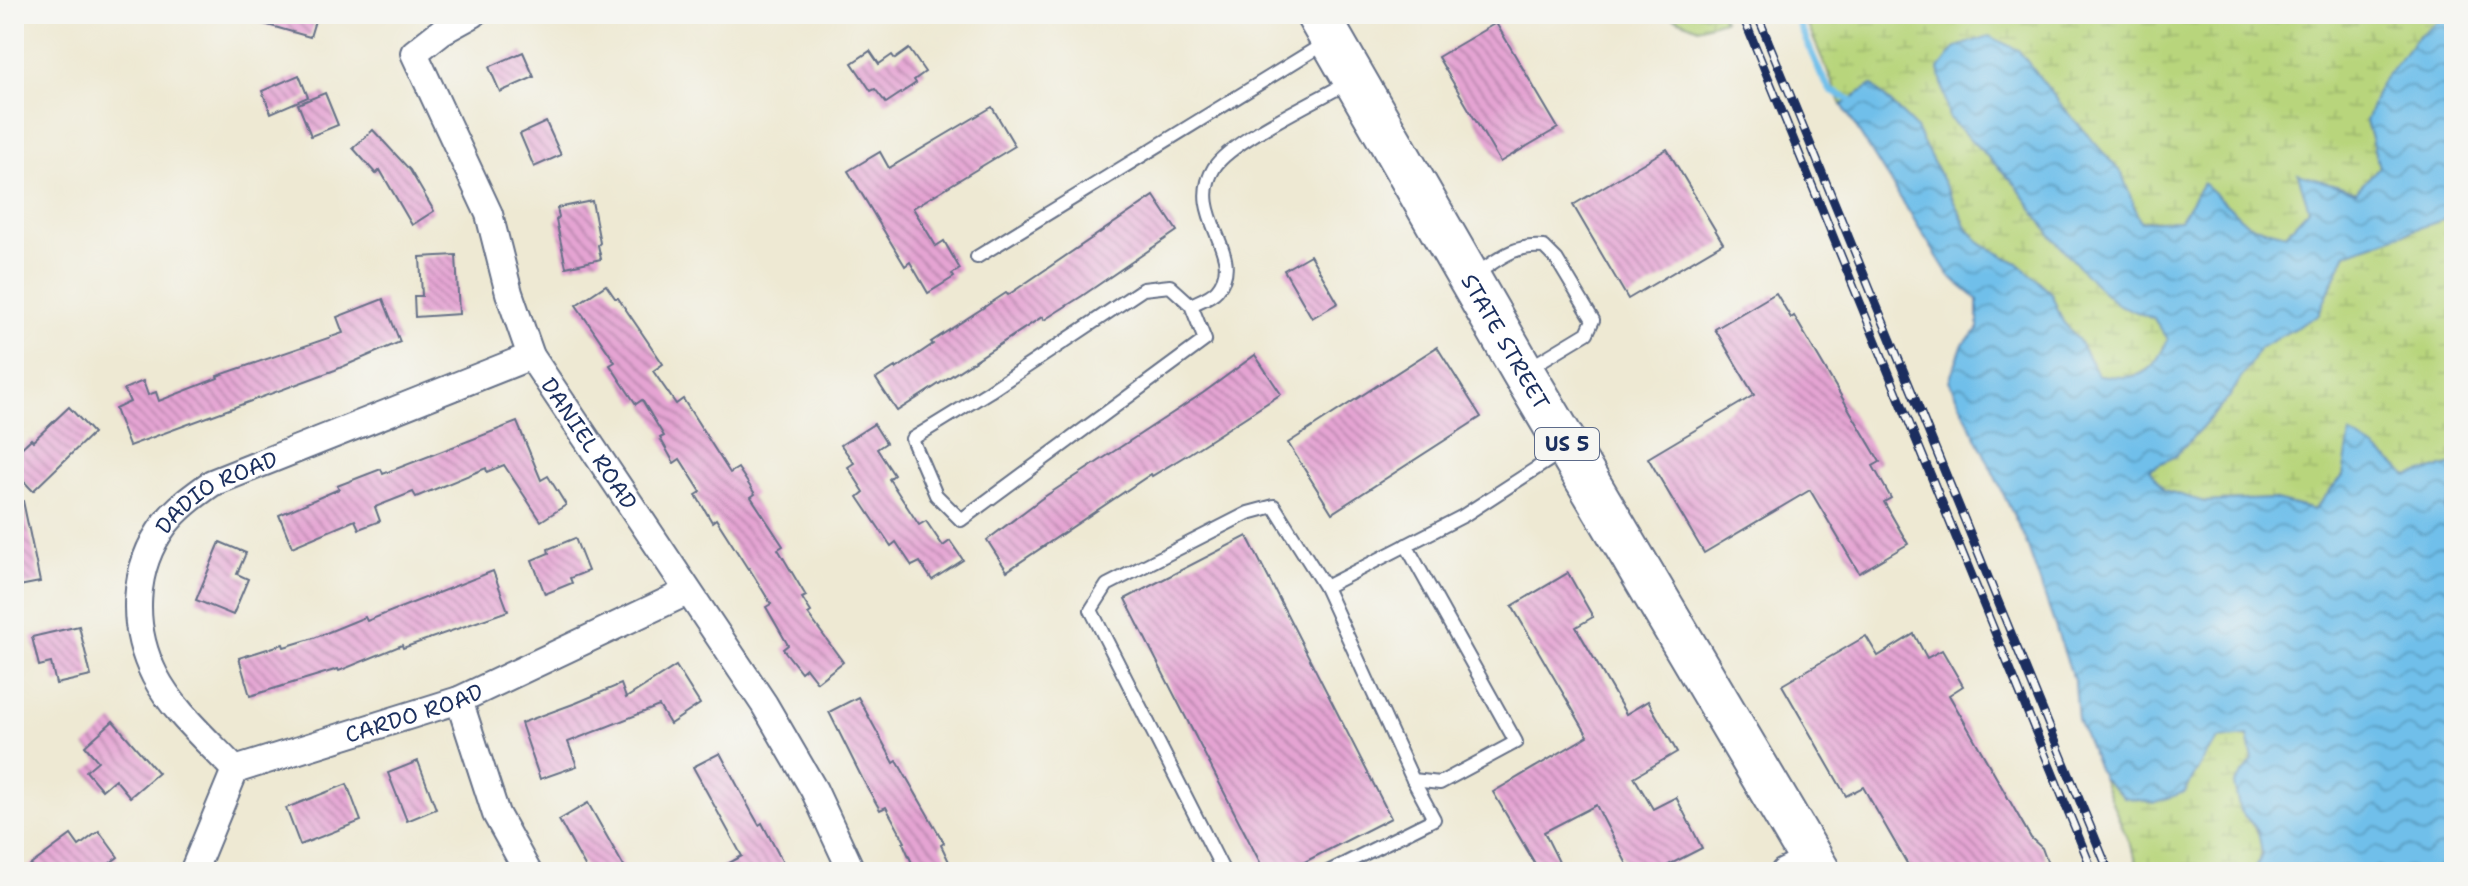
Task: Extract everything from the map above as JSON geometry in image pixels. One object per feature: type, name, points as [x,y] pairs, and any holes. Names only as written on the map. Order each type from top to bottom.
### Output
[{"type":"main road","name":"STATE STREET","points":[[1325,26],[1569,447],[1805,868]]},
{"type":"street","name":"DANIEL ROAD","points":[[473,14],[442,31],[414,53],[489,214],[509,293],[531,356],[778,729],[814,790],[852,872]]},
{"type":"street","name":"DADIO ROAD","points":[[235,770],[174,703],[155,677],[143,647],[137,623],[143,570],[165,524],[186,501],[212,483],[531,356]]},
{"type":"street","name":"CARDO ROAD","points":[[235,770],[459,700],[687,592]]},
{"type":"street","points":[[459,700],[496,814],[528,872]]},
{"type":"street","points":[[193,872],[235,770]]},
{"type":"lane","points":[[977,257],[1325,26]]},
{"type":"lane","points":[[1191,305],[1216,292],[1225,276],[1226,258],[1207,213],[1205,196],[1215,166],[1235,147],[1355,79]]},
{"type":"lane","points":[[1471,278],[1515,249],[1529,245],[1544,247],[1557,260],[1593,320],[1587,333],[1523,372]]},
{"type":"lane","points":[[1170,286],[1191,305],[1205,340],[1180,359],[961,520],[936,495],[912,439],[1143,289],[1170,286]]},
{"type":"lane","points":[[1325,587],[1463,516],[1569,447]]},
{"type":"lane","points":[[1224,872],[1091,610],[1107,585],[1248,513],[1274,506],[1325,587],[1413,780],[1434,819],[1328,872]]},
{"type":"lane","points":[[1406,545],[1516,742],[1440,783],[1413,780]]},
{"type":"green space","points":[[1665,14],[1721,14],[1724,20],[1698,28]]},
{"type":"green space","points":[[1803,14],[2447,14],[2416,38],[2366,121],[2379,167],[2357,191],[2299,175],[2309,209],[2286,234],[2249,225],[2203,184],[2180,220],[2139,222],[2122,174],[2018,50],[1949,118],[2016,185],[2052,237],[2117,304],[2154,319],[2169,340],[2155,365],[2131,379],[2098,375],[2078,339],[2063,322],[2051,293],[2018,263],[1983,245],[1969,231],[1915,127],[1872,85],[1842,105]]},
{"type":"green space","points":[[2454,216],[2454,464],[2408,476],[2375,449],[2343,476],[2314,510],[2272,499],[2204,502],[2164,490],[2148,469],[2175,456],[2228,399],[2259,348],[2318,315],[2346,253]]},
{"type":"green space","points":[[2248,736],[2253,760],[2240,811],[2260,838],[2261,853],[2254,872],[2141,872],[2102,778],[2124,797],[2185,792],[2219,738]]},
{"type":"water","points":[[2447,14],[2454,14],[2454,216],[2346,253],[2318,315],[2260,348],[2228,399],[2175,456],[2149,469],[2164,490],[2204,502],[2272,499],[2314,510],[2343,476],[2350,434],[2375,449],[2408,476],[2454,464],[2454,494],[2445,509],[2454,523],[2454,872],[2254,872],[2262,854],[2258,830],[2240,811],[2234,785],[2253,760],[2248,736],[2219,739],[2207,753],[2185,792],[2154,803],[2124,797],[2102,778],[2078,720],[2075,684],[2025,539],[1949,381],[1963,344],[1978,330],[1978,300],[1950,277],[1842,105],[1872,85],[1915,127],[1969,231],[1983,245],[2018,263],[2051,293],[2063,322],[2078,339],[2098,375],[2133,376],[2149,369],[2168,339],[2154,319],[2117,304],[2094,283],[2052,237],[2016,185],[1949,118],[1939,69],[1956,47],[1989,36],[2018,50],[2122,174],[2140,222],[2180,220],[2203,183],[2249,225],[2286,234],[2309,209],[2298,174],[2356,191],[2379,167],[2366,121],[2380,84],[2416,38]]},
{"type":"building","points":[[251,14],[317,14],[310,37],[250,20]]},
{"type":"building","points":[[1496,23],[1558,128],[1500,162],[1438,57]]},
{"type":"building","points":[[909,49],[925,72],[914,80],[916,83],[886,103],[875,89],[871,91],[852,63],[870,51],[879,64],[892,55],[895,59]]},
{"type":"building","points":[[523,52],[534,77],[500,92],[489,67]]},
{"type":"building","points":[[299,75],[308,97],[271,113],[262,91]]},
{"type":"building","points":[[325,93],[338,125],[311,136],[298,104]]},
{"type":"building","points":[[992,107],[1015,146],[913,208],[936,246],[944,241],[960,269],[952,274],[954,277],[928,293],[910,262],[905,266],[848,171],[880,152],[889,168]]},
{"type":"building","points":[[546,122],[561,155],[534,167],[520,134]]},
{"type":"building","points":[[373,130],[410,170],[434,211],[412,225],[380,170],[376,174],[353,148]]},
{"type":"building","points":[[1667,149],[1723,243],[1628,299],[1573,205]]},
{"type":"building","points":[[1154,196],[1177,231],[1082,296],[1044,320],[1042,317],[897,411],[876,379],[896,369],[933,344],[931,342],[1006,293],[1008,295]]},
{"type":"building","points":[[592,201],[601,259],[566,267],[556,220],[559,217],[557,208]]},
{"type":"building","points":[[456,255],[459,314],[415,317],[414,296],[422,296],[420,257]]},
{"type":"building","points":[[1310,255],[1338,303],[1312,318],[1284,270]]},
{"type":"building","points":[[606,285],[663,364],[653,371],[676,404],[683,399],[730,473],[738,468],[755,494],[751,497],[783,546],[778,549],[806,596],[802,598],[811,612],[808,614],[843,662],[817,682],[806,668],[801,672],[783,649],[788,645],[766,607],[771,604],[716,519],[712,522],[696,495],[701,492],[680,459],[674,463],[660,438],[664,436],[642,400],[636,404],[610,365],[615,362],[576,305]]},
{"type":"building","points":[[1776,293],[1791,318],[1794,316],[1880,462],[1873,466],[1891,498],[1884,502],[1908,544],[1859,573],[1810,490],[1704,553],[1648,458],[1754,395],[1715,329]]},
{"type":"building","points":[[383,299],[400,342],[335,370],[129,446],[115,409],[130,402],[124,389],[143,381],[148,395],[156,392],[159,401],[217,376],[343,333],[337,317]]},
{"type":"building","points":[[1437,347],[1481,417],[1332,513],[1288,443]]},
{"type":"building","points":[[1255,355],[1281,394],[1190,453],[1151,474],[1007,571],[987,540],[1041,499],[1203,393]]},
{"type":"building","points":[[69,407],[93,433],[33,491],[14,471],[14,455]]},
{"type":"building","points":[[517,422],[541,480],[548,476],[566,505],[541,521],[504,465],[487,472],[486,468],[416,497],[413,492],[375,507],[380,521],[359,529],[355,520],[292,547],[279,515],[339,489],[337,486],[381,469],[383,474]]},
{"type":"building","points":[[874,424],[886,443],[877,449],[894,475],[889,479],[919,525],[926,521],[943,546],[950,541],[963,560],[932,580],[920,562],[912,566],[896,542],[891,546],[858,497],[864,492],[848,467],[854,463],[841,445]]},
{"type":"building","points":[[23,501],[40,582],[14,587],[14,502]]},
{"type":"building","points":[[1247,536],[1391,818],[1285,872],[1265,872],[1125,599]]},
{"type":"building","points":[[575,538],[588,571],[570,578],[572,583],[545,594],[532,560],[549,553],[548,549]]},
{"type":"building","points":[[220,542],[246,553],[237,574],[248,579],[233,615],[196,600]]},
{"type":"building","points":[[493,571],[508,611],[403,648],[402,645],[339,671],[250,696],[239,658],[314,638],[365,617],[367,621]]},
{"type":"building","points":[[1568,573],[1593,617],[1576,627],[1626,714],[1648,701],[1677,752],[1634,777],[1653,809],[1676,797],[1702,848],[1655,872],[1631,872],[1596,805],[1544,832],[1564,872],[1540,872],[1493,792],[1588,736],[1512,606]]},
{"type":"building","points":[[79,626],[91,676],[56,684],[51,663],[39,666],[32,637]]},
{"type":"building","points":[[1914,634],[1927,658],[1942,650],[1963,686],[1949,695],[2031,838],[2042,848],[2051,872],[1912,872],[1863,787],[1846,796],[1782,685],[1866,636],[1878,656]]},
{"type":"building","points":[[676,666],[700,704],[670,724],[659,706],[568,742],[577,766],[540,779],[521,723],[621,684],[626,698]]},
{"type":"building","points":[[858,697],[894,763],[897,761],[944,843],[941,845],[954,872],[916,872],[905,842],[886,807],[880,810],[863,780],[829,712]]},
{"type":"building","points":[[113,721],[158,773],[130,797],[115,779],[102,790],[86,771],[98,761],[85,746]]},
{"type":"building","points":[[720,753],[788,872],[713,872],[742,856],[693,767]]},
{"type":"building","points":[[418,761],[436,809],[407,821],[388,773]]},
{"type":"building","points":[[347,784],[361,821],[300,845],[286,808]]},
{"type":"building","points":[[588,803],[627,872],[588,872],[559,820]]},
{"type":"building","points":[[99,831],[118,857],[98,872],[21,872],[71,835],[79,846]]},
{"type":"waterway","points":[[1795,14],[1831,91],[1857,103]]},
{"type":"railway","points":[[1742,14],[2093,872]]},
{"type":"railway","points":[[1757,14],[2109,872]]}]
